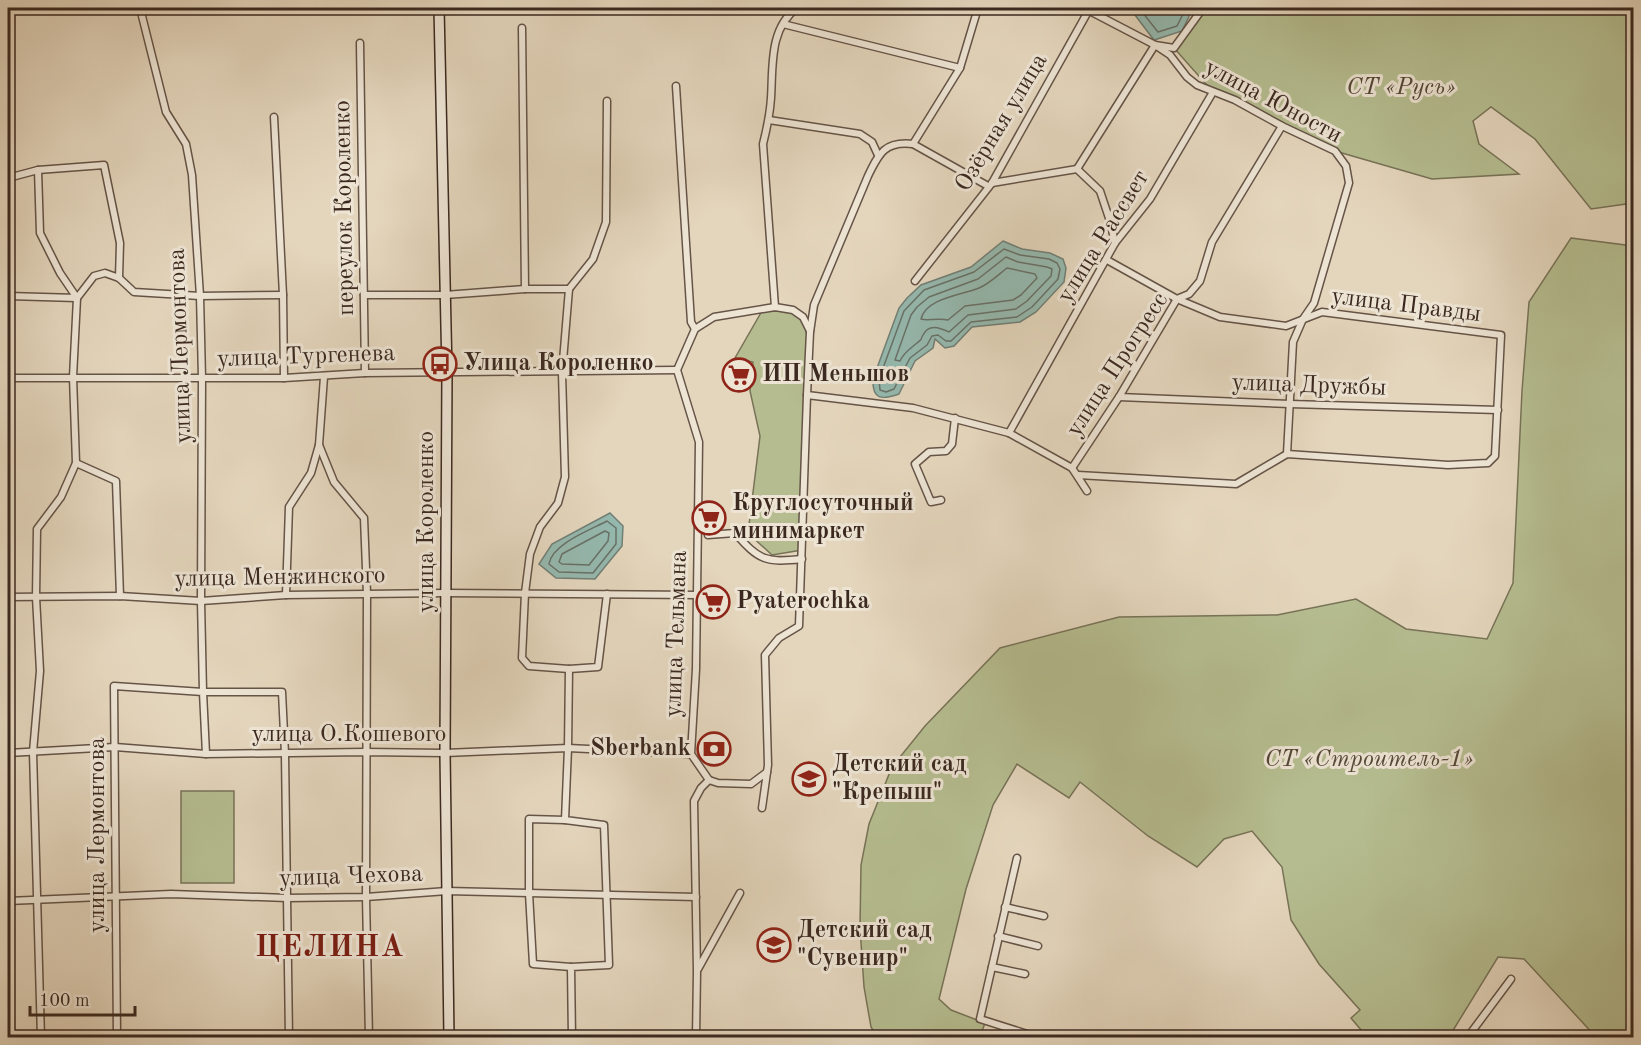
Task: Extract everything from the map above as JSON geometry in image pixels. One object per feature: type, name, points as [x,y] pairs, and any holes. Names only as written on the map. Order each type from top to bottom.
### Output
[{"type":"street","name":"улица Лермонтова","points":[[140,8],[166,112],[186,144],[192,175],[200,296],[202,378],[201,601],[206,754]]},
{"type":"street","name":"улица Короленко","points":[[439,8],[447,372],[445,753],[449,1038]]},
{"type":"street","points":[[775,307],[763,144],[769,120],[776,39],[783,24],[797,8]]},
{"type":"street","points":[[913,144],[960,68],[978,8]]},
{"type":"street","name":"улица Юности","points":[[1088,8],[1170,55],[1187,77],[1197,85],[1235,100],[1282,126],[1335,151],[1346,166],[1348,183],[1314,303],[1303,319],[1293,342],[1287,454]]},
{"type":"street","name":"Озёрная улица","points":[[915,281],[990,184],[1088,8]]},
{"type":"street","points":[[762,808],[767,771],[765,655],[779,638],[799,626],[807,395],[810,332],[814,305],[878,155],[888,146],[901,143],[913,144],[990,184],[1077,169],[1155,45],[1174,48],[1203,8]]},
{"type":"street","points":[[783,24],[960,68]]},
{"type":"street","points":[[522,28],[525,289]]},
{"type":"street","name":"переулок Короленко","points":[[360,43],[365,373]]},
{"type":"street","points":[[676,86],[692,322],[695,329]]},
{"type":"street","name":"улица Рассвет","points":[[1009,433],[1115,243],[1150,199],[1213,92]]},
{"type":"street","points":[[607,101],[606,222],[592,259],[568,289],[562,373],[565,477],[558,503],[540,527],[530,554],[525,593],[522,658],[529,666],[569,669],[598,667],[607,594]]},
{"type":"street","points":[[274,117],[283,295],[284,378]]},
{"type":"street","points":[[769,120],[860,134],[873,142],[878,155]]},
{"type":"street","name":"улица Прогресс","points":[[1072,468],[1119,396],[1177,299],[1189,294],[1200,281],[1212,242],[1282,126]]},
{"type":"street","points":[[8,178],[38,170],[104,165],[120,243],[119,278]]},
{"type":"street","points":[[1077,169],[1100,191],[1115,243]]},
{"type":"street","points":[[38,170],[40,233],[60,273],[76,298],[73,377],[76,463],[61,497],[37,529],[36,597],[40,671],[33,752],[41,1038]]},
{"type":"street","name":"улица Правды","points":[[1107,260],[1177,299],[1220,316],[1286,326],[1322,312],[1501,335],[1497,410]]},
{"type":"street","points":[[76,298],[94,276],[105,273],[119,278],[134,292],[200,296],[283,295]]},
{"type":"street","points":[[364,295],[445,296],[525,289],[568,289]]},
{"type":"street","points":[[8,296],[76,298]]},
{"type":"street","points":[[677,370],[695,329],[714,317],[775,307],[793,310],[803,317],[810,332]]},
{"type":"street","name":"улица Тургенева","points":[[8,378],[284,378],[365,373],[562,373],[677,370]]},
{"type":"street","name":"улица Тельмана","points":[[677,370],[699,442],[698,595],[691,754]]},
{"type":"street","points":[[286,595],[289,507],[311,472],[319,446],[324,376]]},
{"type":"street","points":[[807,395],[913,408],[1009,433],[1072,468],[1087,490]]},
{"type":"street","name":"улица Дружбы","points":[[1119,396],[1497,410]]},
{"type":"street","points":[[1078,475],[1236,484],[1287,454],[1448,465],[1488,463],[1495,456],[1497,410]]},
{"type":"street","points":[[941,500],[932,502],[915,464],[929,452],[946,450],[952,444],[955,418]]},
{"type":"street","points":[[319,446],[334,482],[364,518],[367,594],[365,752],[369,1038]]},
{"type":"street","points":[[76,463],[116,481],[120,596]]},
{"type":"street","points":[[708,535],[735,533],[754,554],[776,562],[802,559]]},
{"type":"street","name":"улица Менжинского","points":[[8,597],[120,596],[201,601],[286,595],[446,593],[698,595]]},
{"type":"street","points":[[564,820],[569,669]]},
{"type":"street","name":"улица Лермонтова","points":[[117,1038],[114,686],[203,692],[282,692],[289,1038]]},
{"type":"street","name":"улица О.Кошевого","points":[[8,753],[115,747],[206,754],[445,753],[568,748],[691,754]]},
{"type":"street","points":[[691,754],[709,780],[718,783],[751,784],[767,771]]},
{"type":"street","points":[[696,1038],[694,801],[700,788],[709,780]]},
{"type":"street","points":[[529,819],[604,825],[609,965],[571,967],[533,964],[529,893],[529,819]]},
{"type":"street","points":[[1017,858],[980,1018],[1040,1038]]},
{"type":"street","name":"улица Чехова","points":[[8,902],[171,894],[287,898],[366,897],[447,891],[696,897]]},
{"type":"street","points":[[697,971],[740,893]]},
{"type":"street","points":[[1005,907],[1044,916]]},
{"type":"street","points":[[998,936],[1038,946]]},
{"type":"street","points":[[992,966],[1025,974]]},
{"type":"street","points":[[571,967],[572,1038]]},
{"type":"street","points":[[1467,1038],[1511,979]]},
{"type":"green space","points":[[563,8],[787,8],[783,10]]},
{"type":"green space","name":"СТ «Русь»","points":[[1205,8],[1633,8],[1633,203],[1591,209],[1535,139],[1491,107],[1473,121],[1479,144],[1519,174],[1432,179],[1335,151],[1213,92],[1174,48]]},
{"type":"green space","name":"СТ «Строитель-1»","points":[[1571,238],[1633,246],[1633,1037],[1596,1037],[1524,959],[1498,957],[1449,1037],[1367,1037],[1351,1018],[1360,1010],[1319,964],[1291,920],[1282,867],[1252,831],[1224,839],[1197,867],[1148,836],[1080,782],[1069,798],[1017,764],[993,805],[966,889],[939,999],[951,1010],[985,1023],[980,1037],[877,1037],[871,1027],[864,987],[860,928],[861,865],[869,824],[892,767],[925,726],[1000,648],[1119,617],[1277,615],[1356,599],[1406,629],[1487,639],[1513,583],[1522,391],[1529,302]]},
{"type":"green space","points":[[762,311],[796,313],[810,332],[802,550],[772,555],[748,533],[760,436],[750,391],[753,362],[735,358]]},
{"type":"green space","points":[[181,791],[234,791],[234,883],[181,883]]},
{"type":"water","points":[[1132,8],[1193,8],[1182,31],[1154,40]]},
{"type":"water","points":[[1003,241],[1022,249],[1050,253],[1063,259],[1066,268],[1064,282],[1036,312],[1020,322],[972,327],[954,346],[945,348],[935,339],[933,348],[915,361],[899,394],[888,397],[876,395],[873,379],[899,308],[907,298],[921,285],[971,267]]},
{"type":"water","points":[[610,513],[623,526],[622,546],[595,579],[556,578],[539,564],[552,544]]},
{"type":"place","name":"Улица Короленко","points":[[440,364]]},
{"type":"place","name":"ИП Меньшов","points":[[739,375]]},
{"type":"place","name":"Круглосуточный минимаркет","points":[[709,518]]},
{"type":"place","name":"Pyaterochka","points":[[713,602]]},
{"type":"place","name":"Sberbank","points":[[714,749]]},
{"type":"place","name":"Детский сад \"Крепыш\"","points":[[809,779]]},
{"type":"place","name":"Детский сад \"Сувенир\"","points":[[774,945]]},
{"type":"district","name":"ЦЕЛИНА","points":[[330,948]]}]
